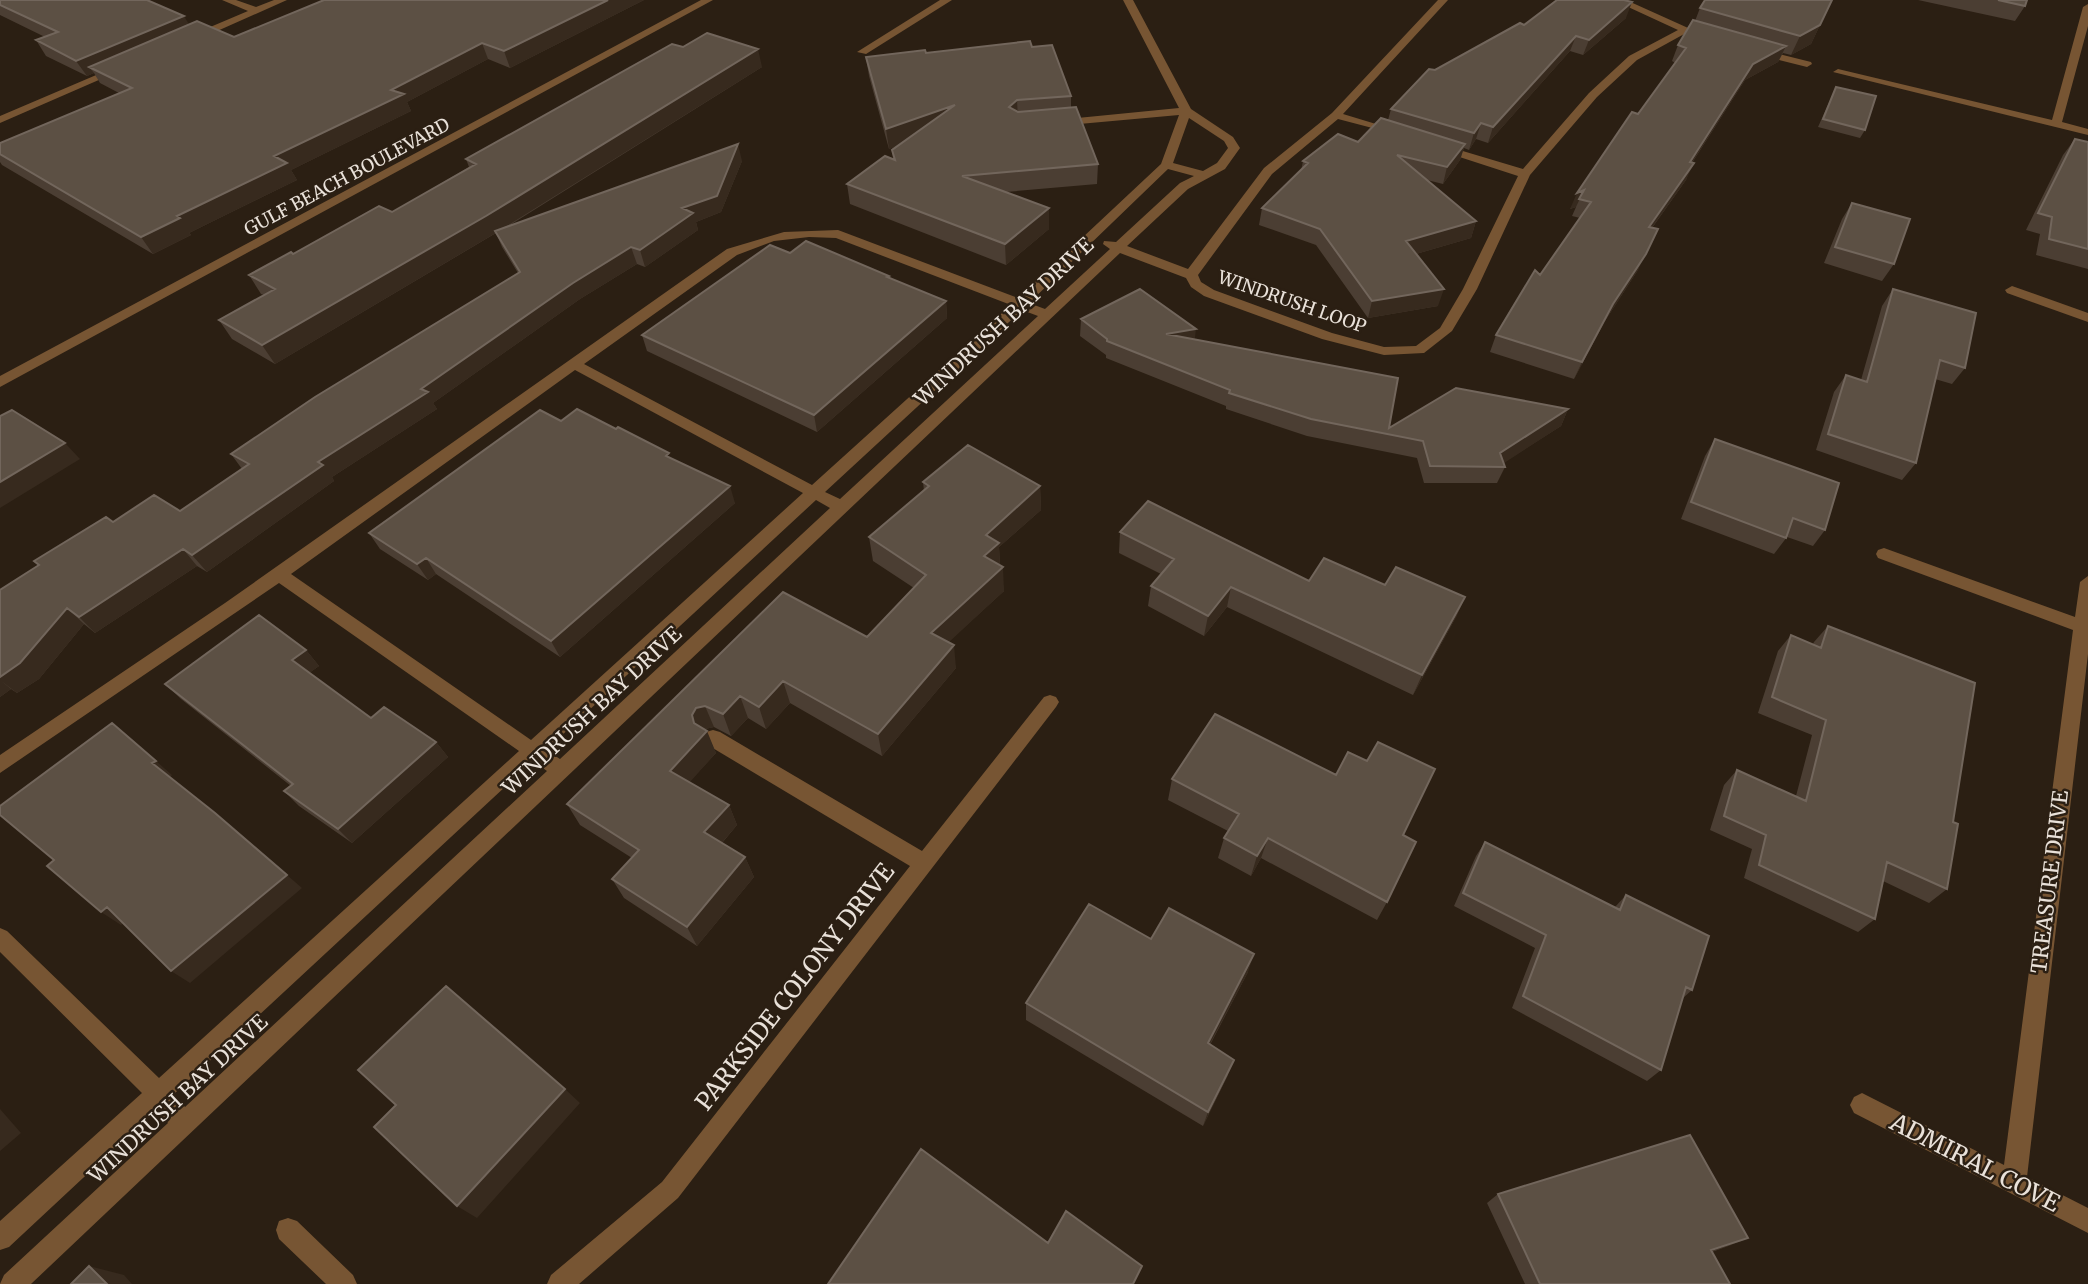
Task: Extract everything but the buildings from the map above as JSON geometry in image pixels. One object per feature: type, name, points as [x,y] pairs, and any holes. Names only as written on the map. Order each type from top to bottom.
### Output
[{"type":"street","points":[[227,0],[257,11]]},
{"type":"street","points":[[180,44],[282,0]]},
{"type":"street","name":"GULF BEACH BOULEVARD","points":[[0,382],[708,0]]},
{"type":"street","points":[[862,51],[947,0]]},
{"type":"street","name":"WINDRUSH BAY DRIVE","points":[[13,1284],[1184,186],[1221,166],[1234,148],[1229,139],[1186,111],[1128,0]]},
{"type":"street","name":"WINDRUSH LOOP","points":[[1443,0],[1336,115],[1268,171],[1191,275],[1196,285],[1209,293],[1328,336],[1384,351],[1419,350],[1445,331],[1470,289],[1525,174],[1592,95],[1623,67],[1633,58],[1685,30]]},
{"type":"street","points":[[1618,0],[1704,36]]},
{"type":"street","points":[[2056,124],[2088,7]]},
{"type":"street","points":[[1753,50],[1807,64]]},
{"type":"street","points":[[0,120],[128,65]]},
{"type":"street","points":[[1838,72],[2088,132]]},
{"type":"street","points":[[1044,124],[1186,111]]},
{"type":"street","name":"WINDRUSH BAY DRIVE","points":[[0,1238],[1092,238],[1166,165],[1186,111]]},
{"type":"street","points":[[1336,115],[1412,139]]},
{"type":"street","points":[[1424,143],[1525,174]]},
{"type":"street","points":[[1166,165],[1204,176]]},
{"type":"street","points":[[0,765],[278,575],[732,252],[782,234],[838,234],[1046,314]]},
{"type":"street","points":[[1092,238],[1191,275]]},
{"type":"street","points":[[2012,290],[2088,318]]},
{"type":"street","points":[[574,364],[841,507]]},
{"type":"street","points":[[1884,554],[2081,626]]},
{"type":"street","points":[[278,575],[562,771]]},
{"type":"street","name":"TREASURE DRIVE","points":[[2014,1182],[2088,582]]},
{"type":"street","name":"PARKSIDE COLONY DRIVE","points":[[560,1284],[670,1191],[1050,702]]},
{"type":"street","points":[[713,738],[924,863]]},
{"type":"street","points":[[0,937],[159,1094],[185,1124]]},
{"type":"street","name":"ADMIRAL COVE","points":[[1862,1105],[2088,1221]]},
{"type":"street","points":[[288,1230],[344,1284]]}]
